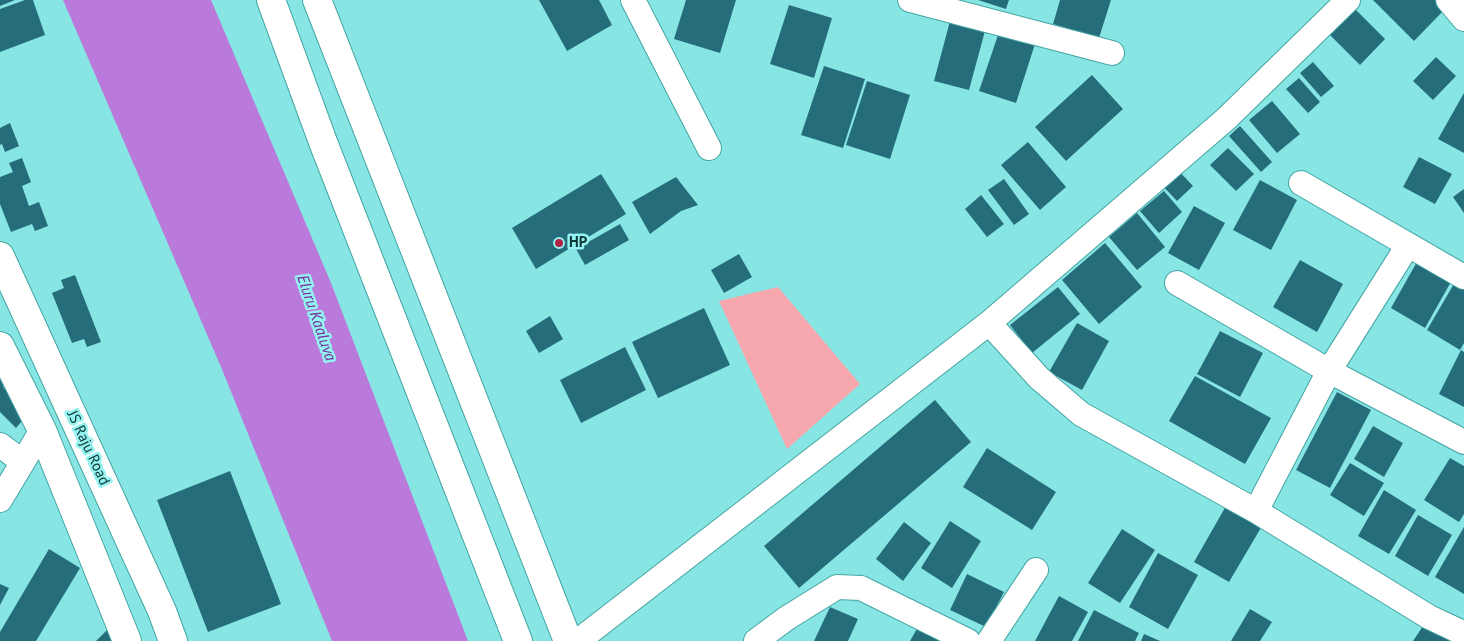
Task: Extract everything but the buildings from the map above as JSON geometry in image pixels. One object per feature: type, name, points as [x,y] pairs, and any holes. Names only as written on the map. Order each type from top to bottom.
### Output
[{"type":"main road","points":[[271,0],[326,151],[518,641]]},
{"type":"main road","points":[[317,0],[568,641]]},
{"type":"main road","name":"JS Raju Road","points":[[0,256],[162,611],[173,641]]},
{"type":"main road","points":[[0,346],[42,430],[127,641]]},
{"type":"street","points":[[633,0],[709,148]]},
{"type":"street","points":[[910,0],[1112,53]]},
{"type":"street","points":[[578,641],[988,323],[1226,119],[1348,0]]},
{"type":"street","points":[[1448,0],[1464,19]]},
{"type":"street","points":[[1301,183],[1464,277]]},
{"type":"street","points":[[1256,510],[1330,371],[1408,246]]},
{"type":"street","points":[[1177,283],[1330,371],[1464,442]]},
{"type":"street","points":[[988,323],[1038,378],[1081,414],[1256,510],[1429,616],[1463,632]]},
{"type":"street","points":[[0,500],[42,430]]},
{"type":"street","points":[[0,445],[23,462]]},
{"type":"street","points":[[989,641],[1036,570]]},
{"type":"street","points":[[756,641],[787,618],[837,587],[861,588],[968,641]]},
{"type":"shaded area","points":[[778,287],[860,384],[787,449],[719,301]]},
{"type":"water","name":"Eluru Kaaluva","points":[[63,0],[211,0],[331,283],[468,641],[332,641],[221,367]]},
{"type":"place","name":"HP","points":[[559,243]]}]
